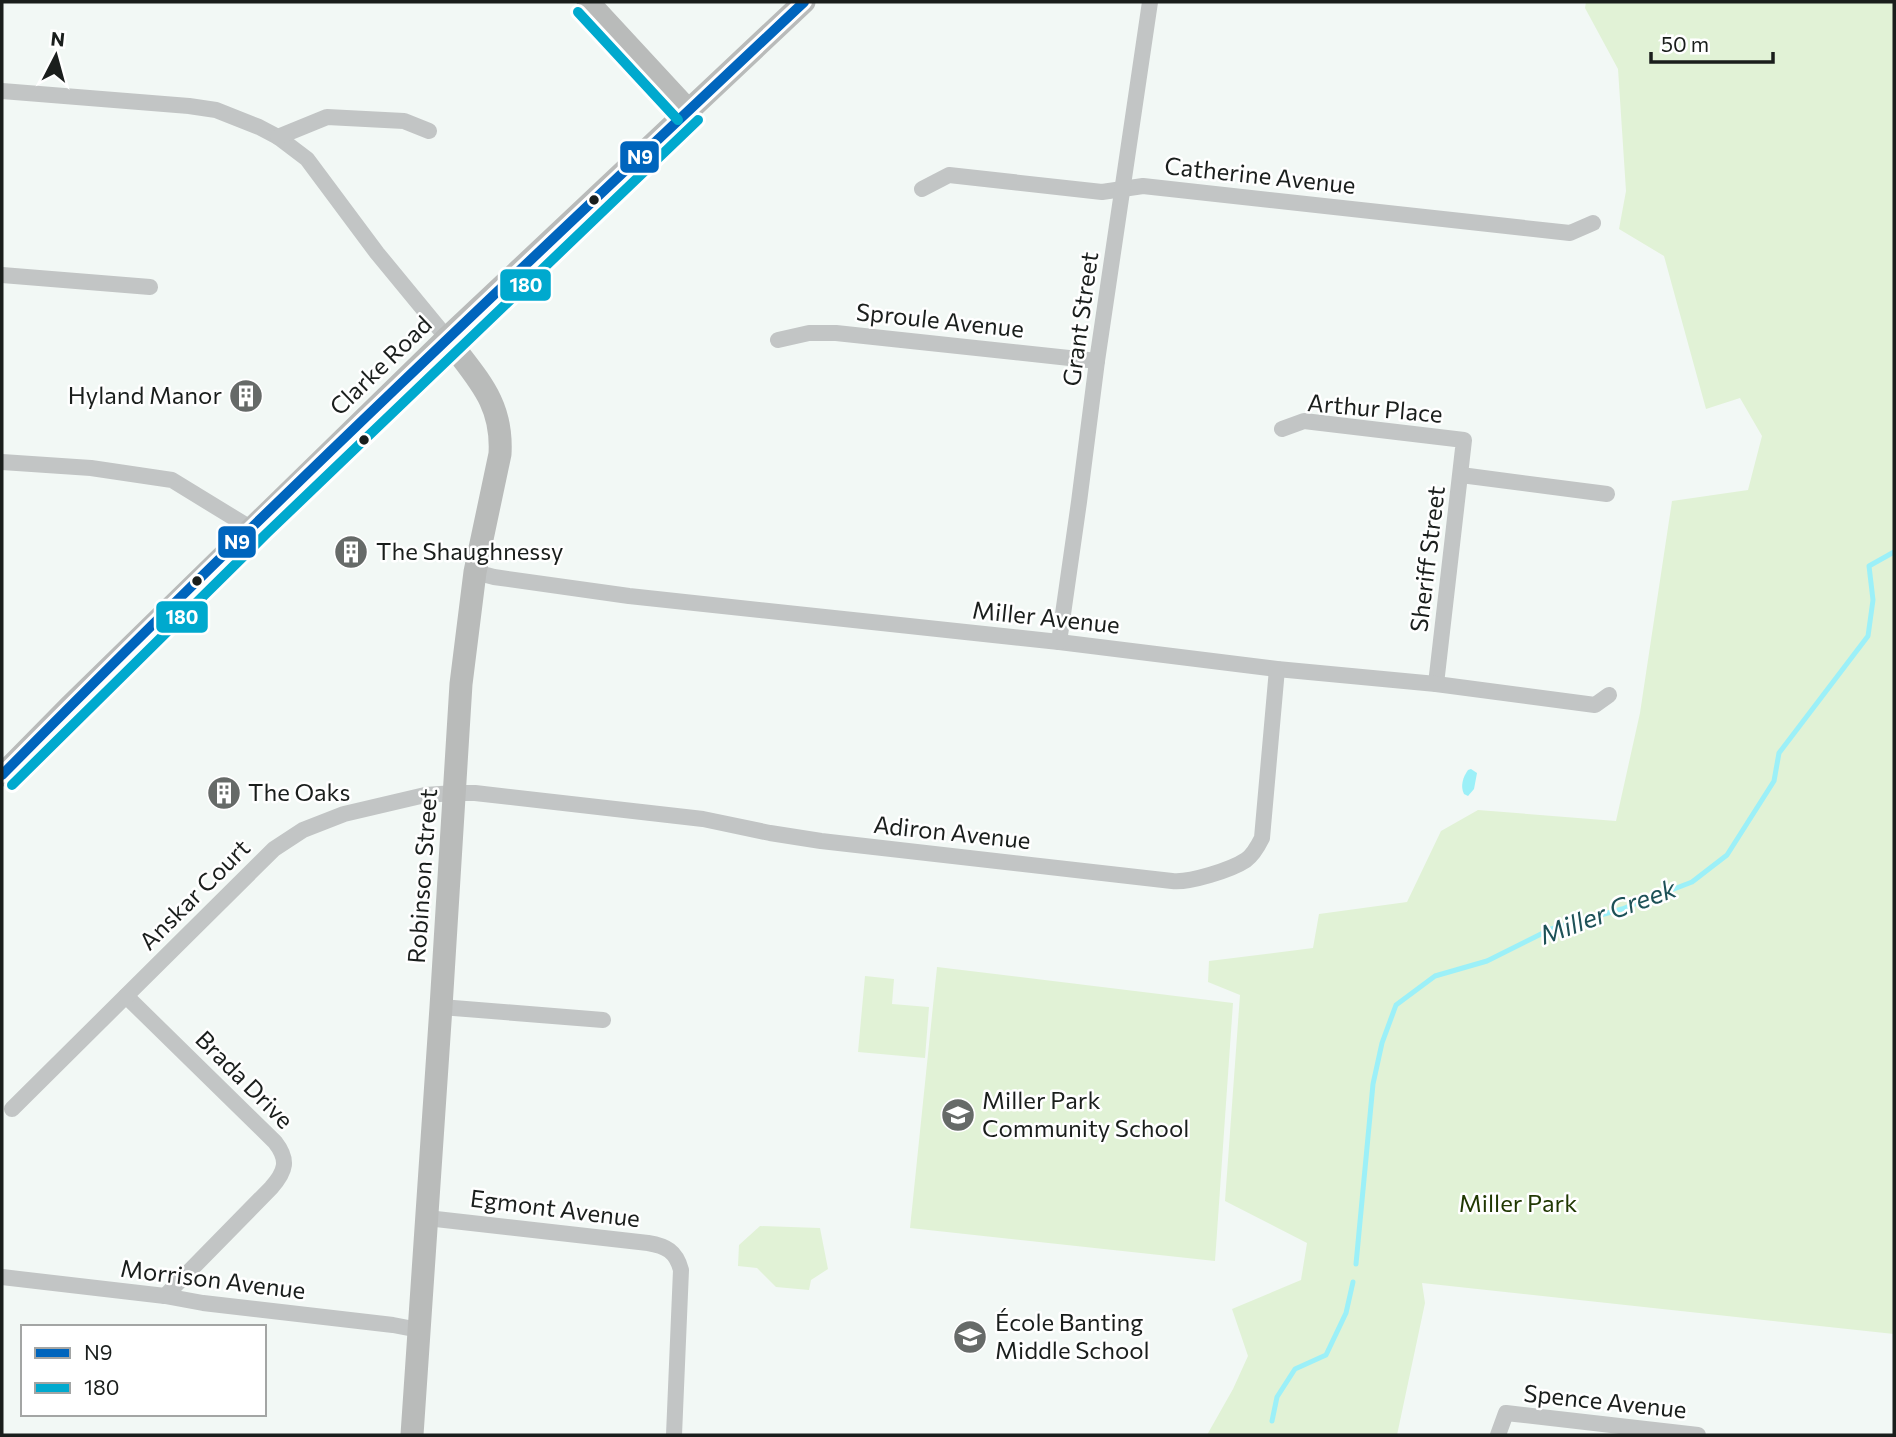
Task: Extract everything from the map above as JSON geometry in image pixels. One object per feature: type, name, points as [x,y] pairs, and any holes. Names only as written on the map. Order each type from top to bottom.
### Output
[{"type":"street","points":[[588,2],[688,110]]},
{"type":"street","name":"Clarke Road","points":[[2,775],[447,338],[804,2]]},
{"type":"street","name":"Grant Street","points":[[1059,642],[1150,2]]},
{"type":"street","points":[[2,90],[216,110],[278,137],[307,159],[377,253],[447,338]]},
{"type":"street","points":[[278,137],[327,117],[404,121],[429,131]]},
{"type":"street","name":"Catherine Avenue","points":[[922,189],[949,175],[1102,192],[1143,186],[1570,233],[1593,223]]},
{"type":"street","points":[[2,275],[150,287]]},
{"type":"street","name":"Sproule Avenue","points":[[778,340],[809,333],[836,333],[1097,361]]},
{"type":"street","name":"Robinson Street","points":[[412,1435],[461,684],[475,572],[500,454],[499,424],[491,399],[447,338]]},
{"type":"street","name":"Arthur Place","points":[[1282,429],[1304,421],[1464,440]]},
{"type":"street","name":"Sheriff Street","points":[[1436,684],[1464,440]]},
{"type":"street","points":[[2,462],[91,468],[172,480],[252,530]]},
{"type":"street","points":[[1461,475],[1607,494]]},
{"type":"street","name":"Miller Avenue","points":[[475,572],[629,596],[1059,642],[1277,669],[1436,684],[1595,705],[1609,695]]},
{"type":"street","name":"Adiron Avenue","points":[[455,793],[703,819],[770,834],[821,841],[1181,882],[1247,859],[1262,838],[1277,669]]},
{"type":"street","name":"Anskar Court","points":[[12,1109],[275,849],[291,837],[326,820],[367,808],[425,795],[455,793]]},
{"type":"street","name":"Brada Drive","points":[[126,996],[275,1142],[285,1162],[284,1170],[271,1188],[165,1296]]},
{"type":"street","points":[[441,1006],[603,1020]]},
{"type":"street","name":"Egmont Avenue","points":[[427,1218],[669,1248],[675,1254],[681,1270],[674,1435]]},
{"type":"street","name":"Morrison Avenue","points":[[2,1278],[165,1296],[419,1330]]},
{"type":"street","name":"Spence Avenue","points":[[1498,1435],[1506,1413],[1698,1435]]},
{"type":"green space","name":"Miller Park","points":[[1586,2],[1894,2],[1894,1334],[1422,1283],[1425,1303],[1397,1435],[1207,1435],[1248,1356],[1232,1309],[1301,1280],[1307,1243],[1225,1201],[1240,995],[1208,982],[1209,961],[1313,948],[1319,914],[1407,902],[1441,831],[1478,810],[1616,821],[1640,713],[1672,501],[1748,490],[1762,436],[1740,398],[1706,409],[1664,256],[1619,229],[1626,191],[1618,69],[1585,8]]},
{"type":"green space","points":[[937,967],[1233,1003],[1215,1261],[910,1228]]},
{"type":"green space","points":[[865,976],[894,979],[892,1004],[929,1007],[925,1058],[858,1052]]},
{"type":"green space","points":[[760,1226],[820,1228],[828,1269],[811,1280],[809,1290],[776,1287],[757,1268],[738,1266],[739,1245]]},
{"type":"water","points":[[1471,769],[1477,773],[1474,789],[1468,796],[1464,794],[1462,785],[1466,773]]},
{"type":"waterway","name":"Miller Creek","points":[[1356,1264],[1373,1084],[1382,1043],[1396,1005],[1435,976],[1487,961],[1551,929],[1622,909],[1692,882],[1727,855],[1774,781],[1779,753],[1868,636],[1873,600],[1869,566],[1894,552]]},
{"type":"waterway","name":"Miller Creek","points":[[1272,1421],[1277,1397],[1295,1369],[1326,1355],[1346,1313],[1353,1282]]},
{"type":"transit line","name":"N9","points":[[2,775],[299,481],[804,2]]},
{"type":"transit line","name":"180","points":[[578,12],[678,120]]},
{"type":"transit line","name":"180","points":[[12,785],[267,533],[698,120]]},
{"type":"place","name":"Hyland Manor","points":[[246,396]]},
{"type":"place","name":"The Shaughnessy","points":[[351,552]]},
{"type":"place","name":"The Oaks","points":[[224,793]]},
{"type":"place","name":"Miller Park Community School","points":[[958,1115]]},
{"type":"place","name":"École Banting Middle School","points":[[970,1337]]}]
